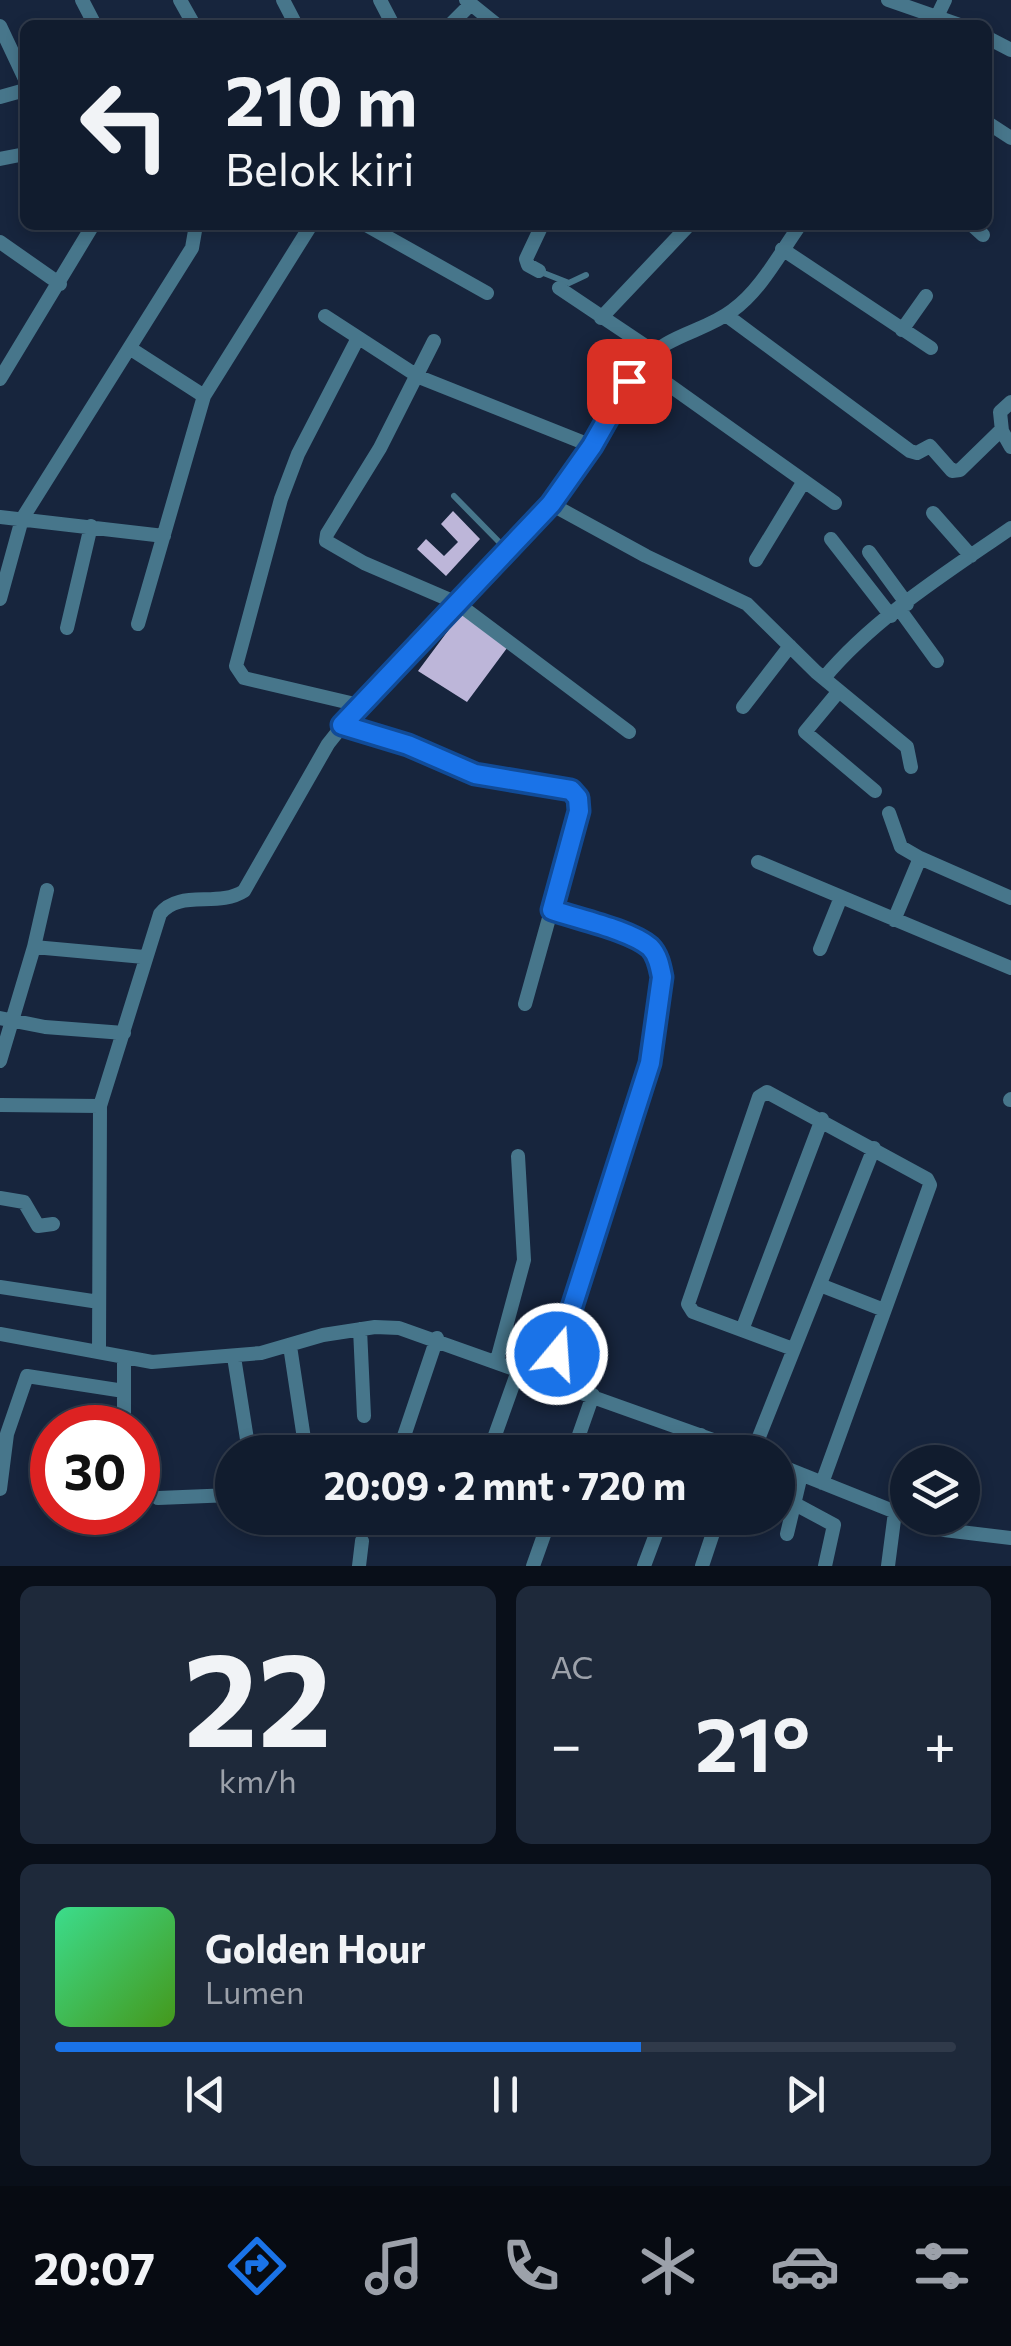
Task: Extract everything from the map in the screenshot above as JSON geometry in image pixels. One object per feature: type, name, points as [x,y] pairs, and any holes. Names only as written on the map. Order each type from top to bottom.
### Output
[{"type":"street","points":[[888,0],[933,20]]},
{"type":"street","points":[[467,3],[490,20]]},
{"type":"street","points":[[0,26],[20,68]]},
{"type":"street","points":[[0,379],[90,230]]},
{"type":"street","points":[[0,598],[22,518],[131,350],[192,248],[195,230]]},
{"type":"street","points":[[138,624],[204,396],[303,230]]},
{"type":"street","points":[[375,230],[487,293]]},
{"type":"street","points":[[539,271],[528,265],[526,258],[540,230]]},
{"type":"street","points":[[601,318],[684,230]]},
{"type":"street","points":[[100,1351],[100,1106],[160,914],[170,903],[233,898],[249,885],[305,780],[342,725],[551,504],[653,350],[726,316],[750,294],[796,230]]},
{"type":"street","points":[[0,242],[60,284]]},
{"type":"street","points":[[782,249],[930,348]]},
{"type":"street","points":[[559,288],[653,350]]},
{"type":"street","points":[[902,330],[926,296]]},
{"type":"street","points":[[325,316],[419,377],[592,446]]},
{"type":"street","points":[[726,316],[910,452],[917,454],[930,446],[952,471],[960,470],[1002,431]]},
{"type":"street","points":[[358,338],[298,454],[236,666],[244,678],[359,705]]},
{"type":"street","points":[[434,342],[419,377],[326,539],[330,546],[364,563],[458,603],[629,732]]},
{"type":"street","points":[[131,350],[204,396]]},
{"type":"street","points":[[641,365],[835,503]]},
{"type":"street","points":[[1011,402],[1000,412],[1002,431],[1011,447]]},
{"type":"street","points":[[756,560],[804,481]]},
{"type":"street","points":[[551,504],[646,556],[748,604],[824,678],[908,746],[911,767]]},
{"type":"street","points":[[933,513],[971,556]]},
{"type":"street","points":[[0,516],[164,536]]},
{"type":"street","points":[[66,628],[91,526]]},
{"type":"street","points":[[824,678],[848,648],[1011,528]]},
{"type":"street","points":[[830,540],[899,610],[936,660]]},
{"type":"street","points":[[870,552],[899,610]]},
{"type":"street","points":[[742,707],[790,646]]},
{"type":"street","points":[[839,691],[805,732],[876,791]]},
{"type":"street","points":[[342,725],[408,745],[475,774],[564,787],[576,794],[579,811],[526,1004]]},
{"type":"street","points":[[889,813],[901,848],[1011,898]]},
{"type":"street","points":[[894,920],[920,858]]},
{"type":"street","points":[[758,862],[1011,968]]},
{"type":"street","points":[[0,1061],[5,1019],[34,947],[46,890]]},
{"type":"street","points":[[820,950],[842,897]]},
{"type":"street","points":[[549,1379],[650,1063],[662,977],[655,953],[648,946],[552,910]]},
{"type":"street","points":[[34,947],[144,957]]},
{"type":"street","points":[[5,1019],[124,1033]]},
{"type":"street","points":[[794,1349],[693,1312],[688,1304],[759,1097],[771,1093],[874,1148],[927,1179],[930,1185],[822,1483]]},
{"type":"street","points":[[0,1105],[100,1106]]},
{"type":"street","points":[[742,1330],[822,1119]]},
{"type":"street","points":[[753,1435],[794,1349],[874,1148]]},
{"type":"street","points":[[497,1360],[524,1260],[518,1156]]},
{"type":"street","points":[[0,1198],[24,1202],[38,1226],[53,1224]]},
{"type":"street","points":[[820,1284],[884,1310]]},
{"type":"street","points":[[0,1287],[100,1302]]},
{"type":"street","points":[[0,1334],[152,1362],[234,1357],[360,1329],[399,1328],[438,1338],[698,1435]]},
{"type":"street","points":[[360,1329],[364,1416]]},
{"type":"street","points":[[404,1435],[438,1338]]},
{"type":"street","points":[[290,1346],[303,1435]]},
{"type":"street","points":[[124,1357],[124,1405]]},
{"type":"street","points":[[234,1357],[246,1435]]},
{"type":"street","points":[[495,1435],[518,1368]]},
{"type":"street","points":[[0,1488],[7,1434],[27,1376],[124,1391]]},
{"type":"street","points":[[579,1435],[594,1395]]},
{"type":"street","points":[[795,1472],[890,1510]]},
{"type":"street","points":[[795,1500],[801,1474]]},
{"type":"street","points":[[160,1498],[215,1496]]},
{"type":"street","points":[[795,1505],[834,1525],[825,1566]]},
{"type":"street","points":[[980,1534],[1011,1538]]},
{"type":"street","points":[[533,1566],[544,1535]]},
{"type":"street","points":[[644,1566],[656,1535]]},
{"type":"street","points":[[702,1566],[712,1535]]},
{"type":"street","points":[[888,1566],[898,1535]]},
{"type":"street","points":[[359,1566],[362,1541]]},
{"type":"lane","points":[[539,271],[570,283],[586,275]]},
{"type":"lane","points":[[454,496],[506,549]]},
{"type":"building","points":[[453,511],[480,539],[446,576],[417,549],[426,539],[444,556],[458,542],[441,524]]},
{"type":"building","points":[[462,612],[510,644],[467,702],[418,671]]},
{"type":"route","points":[[557,1354],[650,1063],[662,977],[660,966],[655,953],[637,940],[552,910],[579,811],[578,798],[571,790],[475,774],[408,745],[342,725],[551,504],[592,446],[629,381]]}]
